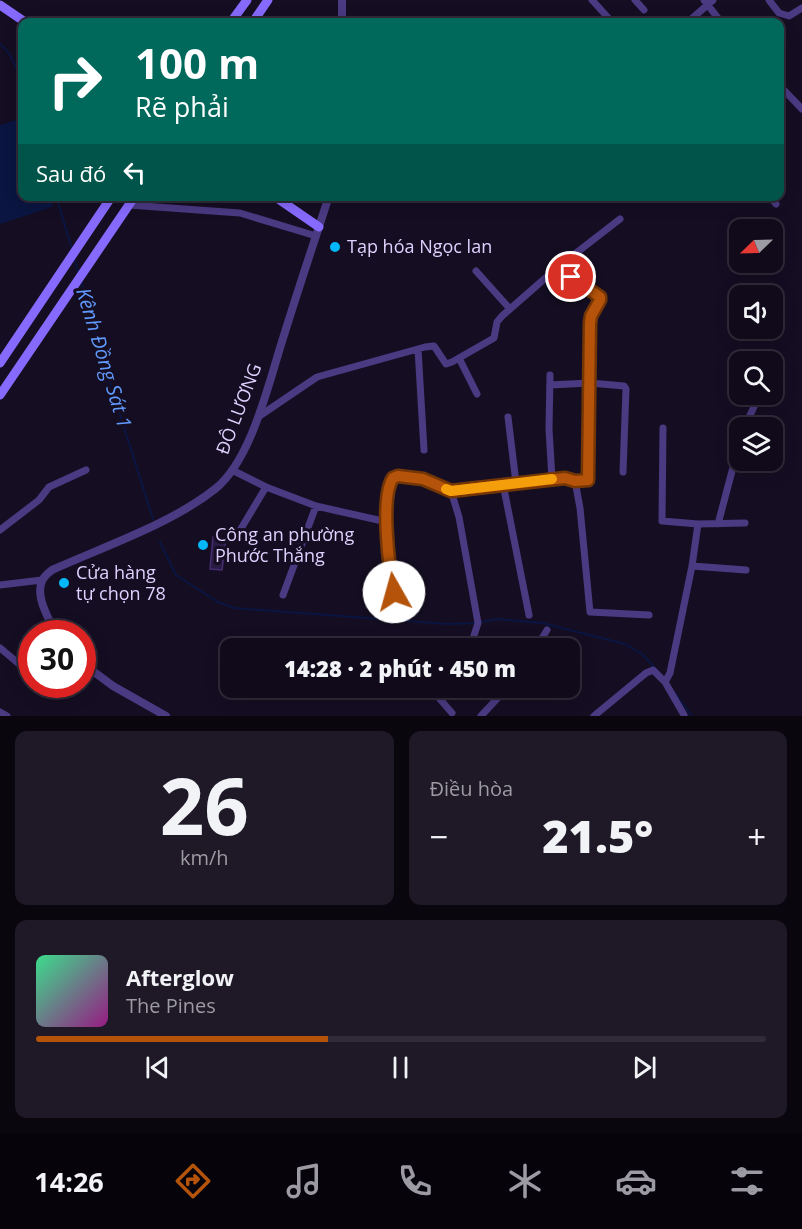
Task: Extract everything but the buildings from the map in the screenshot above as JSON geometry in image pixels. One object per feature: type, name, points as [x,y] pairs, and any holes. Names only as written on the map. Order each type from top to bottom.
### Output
[{"type":"main road","points":[[234,18],[247,0]]},
{"type":"main road","points":[[256,18],[268,0]]},
{"type":"main road","points":[[0,5],[19,18]]},
{"type":"main road","points":[[0,363],[109,201]]},
{"type":"main road","points":[[0,395],[132,201]]},
{"type":"main road","points":[[280,201],[317,232]]},
{"type":"street","points":[[342,0],[342,18]]},
{"type":"street","points":[[592,0],[608,18]]},
{"type":"street","points":[[635,0],[644,10]]},
{"type":"street","points":[[769,0],[778,13],[789,16],[802,8]]},
{"type":"street","points":[[692,18],[708,1],[719,18]]},
{"type":"street","points":[[784,90],[802,109]]},
{"type":"street","points":[[132,201],[240,213],[317,232]]},
{"type":"street","name":"ĐÔ LƯƠNG","points":[[42,580],[52,570],[190,507],[218,487],[232,470],[242,455],[258,417],[326,201]]},
{"type":"street","points":[[258,417],[317,377],[434,346],[446,364],[459,358],[494,338],[497,322],[510,309],[558,267],[620,219]]},
{"type":"street","points":[[403,596],[396,595],[394,592],[387,522],[386,496],[390,481],[395,476],[423,479],[451,491],[565,478],[586,481],[589,477],[590,323],[600,298],[558,267]]},
{"type":"street","points":[[476,271],[510,309]]},
{"type":"street","points":[[418,349],[424,450]]},
{"type":"street","points":[[459,358],[477,394]]},
{"type":"street","points":[[550,375],[549,429],[552,479]]},
{"type":"street","points":[[550,385],[590,383],[621,384],[626,387],[623,472]]},
{"type":"street","points":[[508,417],[516,483]]},
{"type":"street","points":[[663,428],[662,521],[745,524]]},
{"type":"street","points":[[0,530],[39,500],[49,487],[86,470]]},
{"type":"street","points":[[232,470],[266,487],[316,506],[387,522]]},
{"type":"street","points":[[718,524],[732,471]]},
{"type":"street","points":[[575,481],[580,508],[590,612],[649,615]]},
{"type":"street","points":[[503,484],[529,615]]},
{"type":"street","points":[[236,537],[266,487]]},
{"type":"street","points":[[451,491],[459,517],[478,623],[473,638]]},
{"type":"street","points":[[283,595],[316,506]]},
{"type":"street","points":[[665,682],[670,673],[692,566],[698,524]]},
{"type":"street","points":[[692,566],[746,570]]},
{"type":"street","points":[[0,585],[42,580],[41,596],[51,620]]},
{"type":"street","points":[[542,638],[547,630]]},
{"type":"street","points":[[0,648],[18,663]]},
{"type":"street","points":[[594,716],[650,671],[655,671],[665,682],[684,715]]},
{"type":"street","points":[[96,673],[113,686],[166,716]]},
{"type":"street","points":[[439,698],[452,713]]},
{"type":"street","points":[[481,716],[498,698]]},
{"type":"street","points":[[0,712],[7,716]]},
{"type":"shaded area","points":[[18,119],[18,201],[53,202],[52,207],[0,224],[0,125]]},
{"type":"waterway","name":"Kênh Đồng Sát 1","points":[[0,44],[12,59],[18,74]]},
{"type":"waterway","name":"Kênh Đồng Sát 1","points":[[58,201],[72,249]]},
{"type":"waterway","name":"Kênh Đồng Sát 1","points":[[74,258],[78,272]]},
{"type":"waterway","name":"Kênh Đồng Sát 1","points":[[81,281],[96,339],[153,519]]},
{"type":"waterway","name":"Kênh Đồng Sát 1","points":[[160,542],[176,575],[218,602],[234,608],[448,624],[475,623]]},
{"type":"waterway","name":"Kênh Đồng Sát 1","points":[[481,622],[497,619],[542,623],[625,644],[642,654],[660,673]]},
{"type":"waterway","name":"Kênh Đồng Sát 1","points":[[674,692],[692,716]]},
{"type":"slow traffic","points":[[446,489],[451,491],[552,479]]},
{"type":"place","name":"Tạp hóa Ngọc lan","points":[[335,247]]},
{"type":"place","name":"Công an phường Phước Thắng","points":[[203,545]]},
{"type":"place","name":"Cửa hàng tự chọn 78","points":[[64,583]]},
{"type":"route","points":[[394,592],[386,510],[388,486],[393,478],[398,476],[423,479],[451,491],[565,478],[575,481],[588,480],[590,323],[600,297],[571,277]]}]
